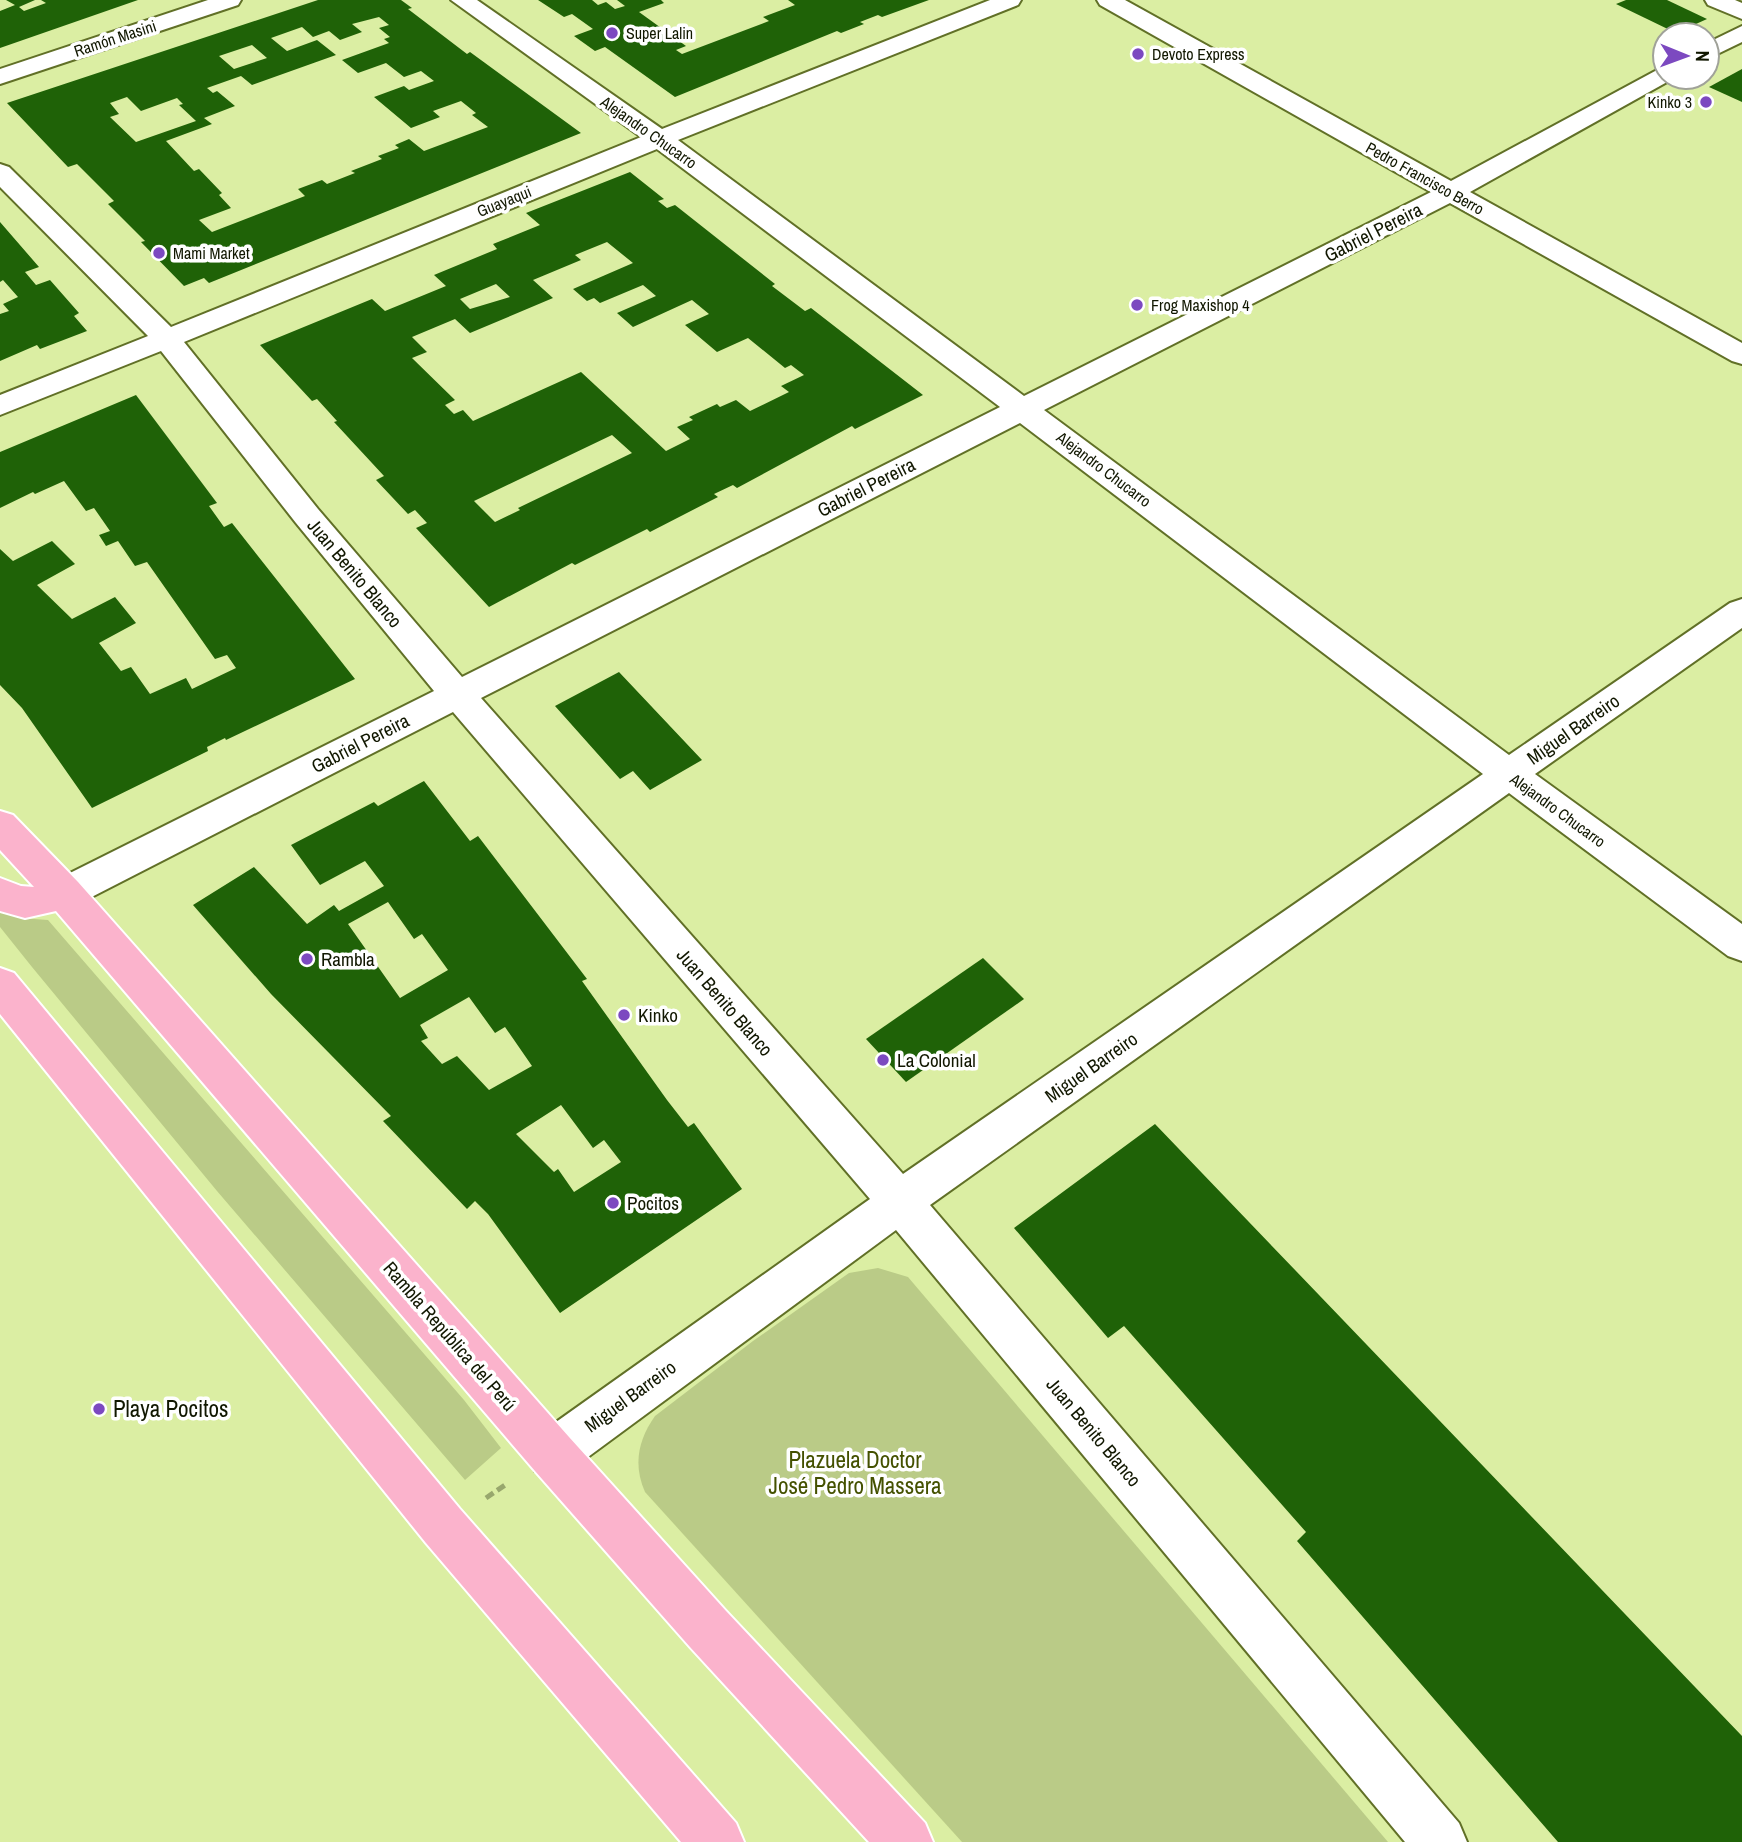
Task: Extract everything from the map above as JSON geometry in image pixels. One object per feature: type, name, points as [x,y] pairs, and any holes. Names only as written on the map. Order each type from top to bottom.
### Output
[{"type":"main road","name":"Rambla República del Perú","points":[[0,825],[65,893],[552,1454],[708,1629],[905,1842]]},
{"type":"main road","points":[[0,893],[20,903],[36,903],[65,893]]},
{"type":"main road","points":[[0,985],[443,1526],[717,1842]]},
{"type":"street","name":"Ramón Masini","points":[[0,76],[230,0]]},
{"type":"street","name":"Alejandro Chucarro","points":[[462,0],[659,139],[1742,945]]},
{"type":"street","name":"Guayaqui","points":[[0,406],[1010,0]]},
{"type":"street","name":"Pedro Francisco Berro","points":[[1108,0],[1742,355]]},
{"type":"street","points":[[1716,0],[1742,12]]},
{"type":"street","points":[[1721,44],[1742,33]]},
{"type":"street","name":"Gabriel Pereira","points":[[65,893],[1451,192],[1651,83]]},
{"type":"street","name":"Juan Benito Blanco","points":[[0,172],[167,339],[307,516],[457,694],[900,1202],[1440,1842]]},
{"type":"street","name":"Miguel Barreiro","points":[[552,1454],[900,1202],[1742,611]]},
{"type":"path","points":[[443,1526],[552,1454]]},
{"type":"green space","points":[[0,911],[20,918],[48,920],[464,1400],[501,1448],[465,1480],[217,1191],[32,967],[0,927]]},
{"type":"green space","name":"Plazuela Doctor José Pedro Massera","points":[[878,1268],[908,1277],[1388,1842],[962,1842],[645,1492],[639,1472],[639,1453],[641,1443],[655,1416],[753,1341],[849,1273]]},
{"type":"building","points":[[6,0],[35,0],[19,7],[24,11],[46,3],[41,0],[138,0],[0,48],[0,11],[15,5]]},
{"type":"building","points":[[318,0],[401,0],[412,8],[408,9],[467,54],[470,52],[581,133],[209,283],[204,278],[184,286],[108,204],[114,201],[77,164],[68,167],[7,103]],"holes":[[[379,17],[389,25],[379,28],[390,37],[384,39],[389,43],[342,60],[358,73],[386,63],[404,77],[421,71],[434,81],[409,90],[404,86],[374,97],[411,128],[440,117],[433,111],[461,101],[476,113],[472,115],[488,127],[424,151],[409,139],[395,145],[399,148],[378,156],[382,159],[351,171],[355,173],[327,184],[322,180],[298,189],[305,196],[212,232],[199,220],[231,208],[219,195],[222,193],[199,169],[194,171],[166,141],[212,124],[204,118],[235,106],[217,91],[213,93],[207,88],[241,76],[252,85],[336,55],[317,40],[287,51],[271,38],[302,27],[313,37],[329,31],[340,40],[362,32],[352,24]],[[252,45],[267,58],[234,69],[219,56]],[[127,97],[141,111],[177,98],[183,104],[179,105],[196,121],[136,142],[110,117],[119,114],[110,103]]]},
{"type":"building","points":[[538,0],[592,0],[598,5],[606,2],[615,9],[625,6],[617,0],[661,0],[664,3],[639,12],[686,46],[676,50],[682,54],[769,21],[763,17],[795,5],[788,0],[929,0],[882,17],[878,15],[860,22],[864,24],[841,33],[837,31],[675,97],[605,47],[595,51],[574,36],[593,29],[572,14],[564,17]]},
{"type":"building","points":[[1626,0],[1667,0],[1707,19],[1651,21],[1616,4]]},
{"type":"building","points":[[1742,69],[1742,102],[1718,91],[1721,91],[1721,80]]},
{"type":"building","points":[[630,172],[664,199],[658,201],[667,208],[675,205],[775,284],[772,286],[805,311],[811,308],[923,395],[855,429],[852,426],[737,488],[733,485],[714,494],[718,497],[650,532],[647,529],[575,565],[572,563],[489,607],[416,528],[427,523],[415,510],[408,514],[376,480],[384,476],[334,422],[337,421],[317,399],[312,401],[260,345],[372,299],[385,311],[446,286],[434,275],[497,249],[493,244],[540,225],[526,213]],"holes":[[[607,242],[633,263],[573,289],[587,301],[594,298],[600,303],[643,285],[656,296],[617,313],[633,327],[692,300],[709,314],[685,325],[717,352],[748,338],[785,368],[791,365],[804,375],[781,386],[789,392],[750,411],[736,400],[720,407],[717,404],[689,417],[693,420],[677,427],[690,439],[666,451],[581,372],[473,421],[463,410],[454,414],[445,405],[455,400],[412,358],[427,352],[412,337],[455,319],[470,333],[553,298],[533,280],[581,260],[575,255]],[[496,284],[510,297],[470,309],[460,299]],[[612,435],[632,453],[518,508],[520,510],[495,522],[474,501]]]},
{"type":"building","points":[[0,222],[39,267],[25,272],[36,285],[50,280],[79,313],[74,316],[87,331],[40,349],[37,345],[0,361],[0,314],[9,311],[3,304],[18,297],[3,280],[0,282]]},
{"type":"building","points":[[136,395],[217,503],[209,506],[224,527],[232,523],[355,679],[226,740],[225,738],[207,747],[208,751],[92,808],[22,708],[0,685],[0,549],[13,561],[52,541],[75,564],[37,585],[72,619],[115,597],[136,623],[99,643],[121,671],[131,667],[150,694],[186,678],[192,689],[236,668],[227,655],[215,659],[147,562],[135,566],[118,541],[106,546],[99,535],[110,531],[94,508],[86,511],[64,481],[0,508],[0,452]]},
{"type":"building","points":[[619,672],[702,760],[650,790],[633,771],[620,779],[555,706]]},
{"type":"building","points":[[424,781],[470,841],[478,836],[587,979],[582,981],[667,1100],[688,1127],[694,1123],[742,1189],[560,1313],[488,1214],[475,1201],[467,1209],[383,1121],[391,1116],[271,994],[193,905],[254,867],[307,924],[334,905],[339,911],[384,886],[365,861],[320,885],[291,845],[374,802],[378,806]],"holes":[[[388,902],[414,939],[422,934],[448,970],[400,998],[348,924]],[[469,997],[495,1033],[505,1027],[532,1066],[489,1090],[457,1056],[442,1064],[421,1041],[428,1038],[420,1025]],[[561,1105],[593,1148],[604,1140],[621,1162],[574,1192],[558,1169],[554,1172],[516,1134]]]},
{"type":"building","points":[[983,958],[1024,999],[906,1082],[866,1039]]},
{"type":"building","points":[[1155,1124],[1742,1736],[1742,1842],[1558,1842],[1297,1541],[1306,1532],[1124,1326],[1108,1338],[1014,1228]]},
{"type":"place","name":"Super Lalin","points":[[612,33]]},
{"type":"place","name":"Devoto Express","points":[[1138,54]]},
{"type":"place","name":"Kinko 3","points":[[1706,102]]},
{"type":"place","name":"Mami Market","points":[[159,253]]},
{"type":"place","name":"Frog Maxishop 4","points":[[1137,305]]},
{"type":"place","name":"Rambla","points":[[307,959]]},
{"type":"place","name":"Kinko","points":[[624,1015]]},
{"type":"place","name":"La Colonial","points":[[883,1060]]},
{"type":"place","name":"Pocitos","points":[[613,1203]]},
{"type":"place","name":"Playa Pocitos","points":[[99,1409]]}]
